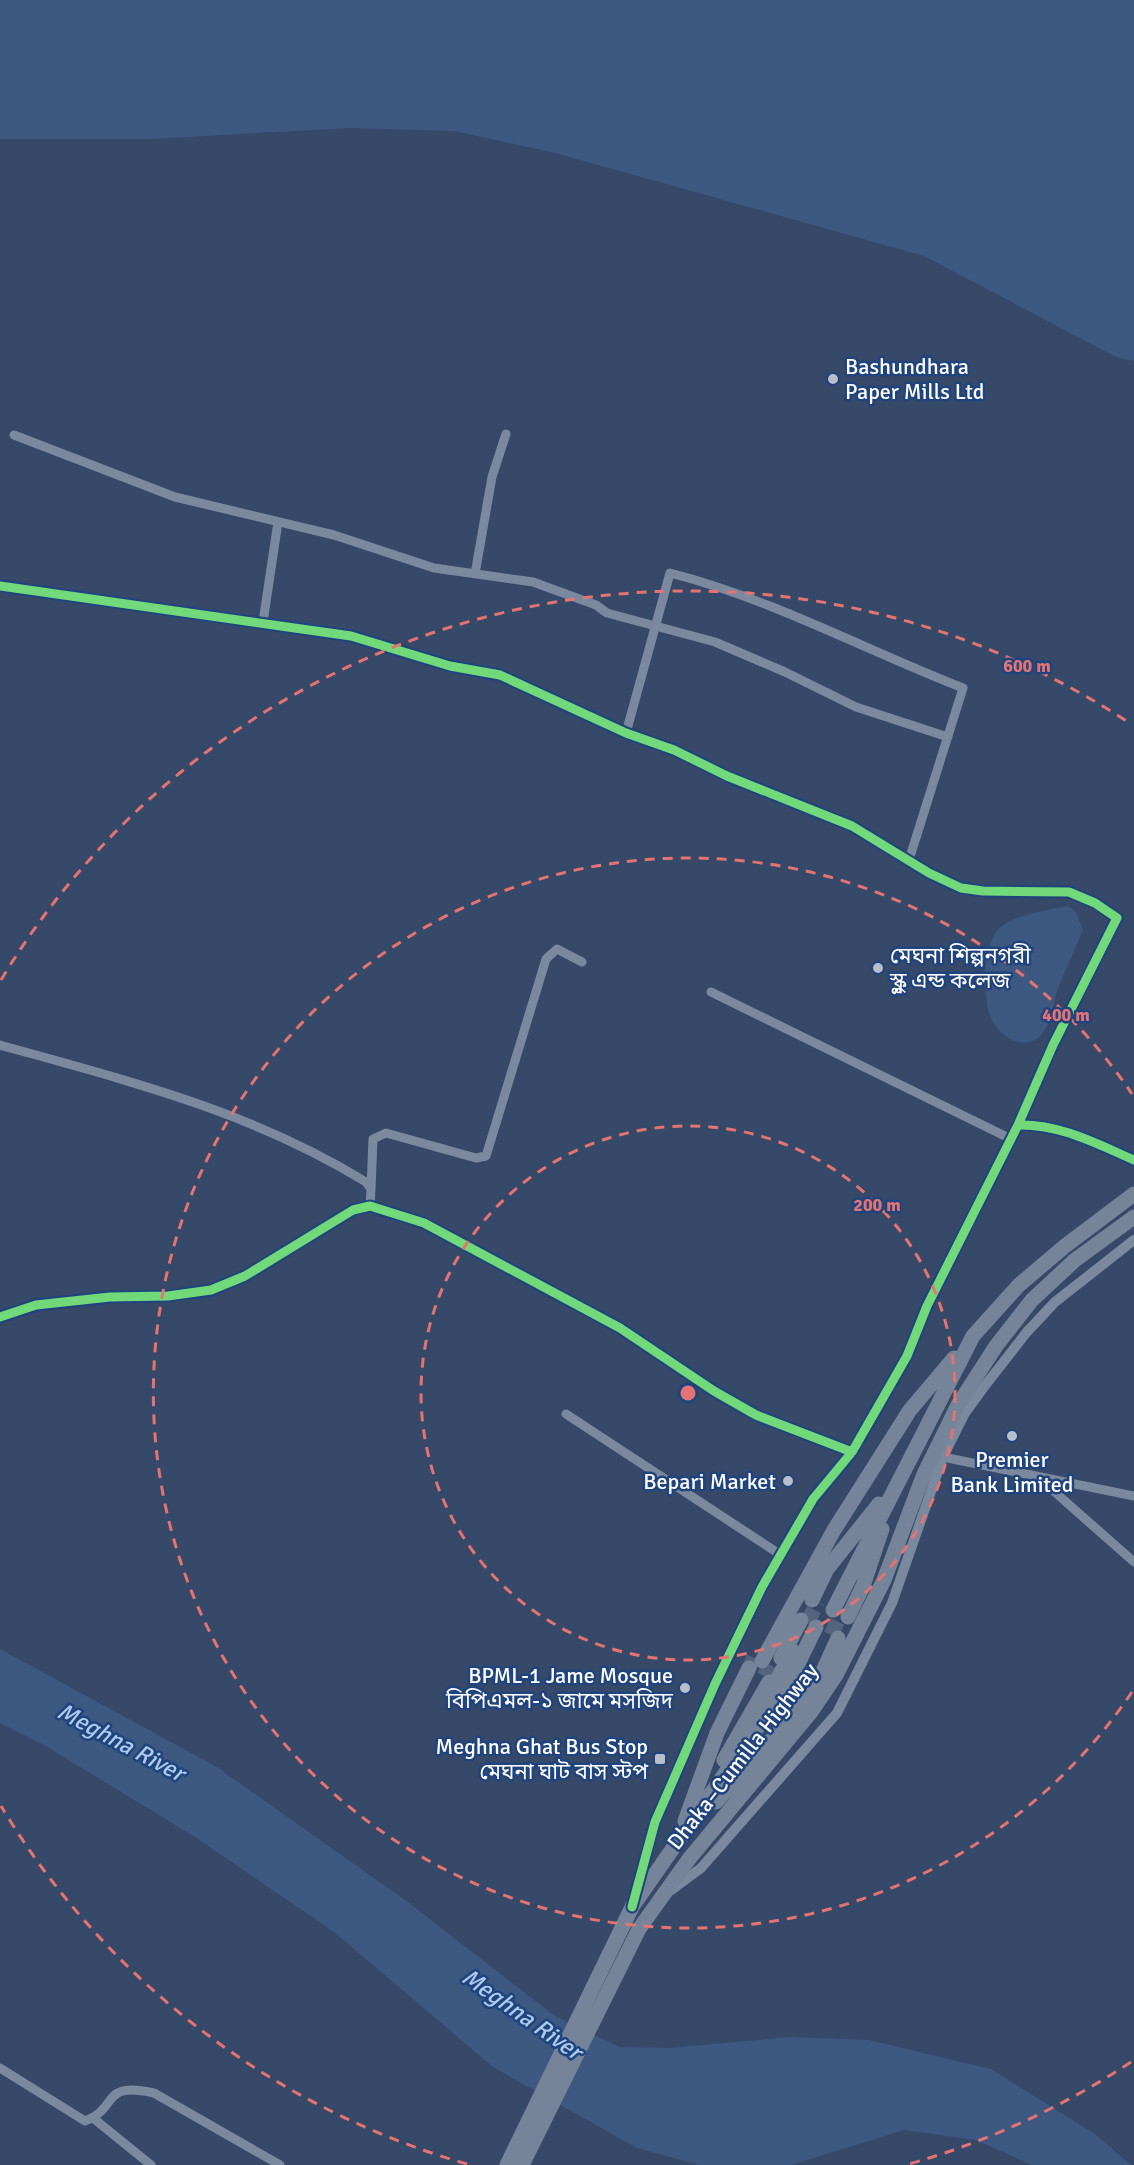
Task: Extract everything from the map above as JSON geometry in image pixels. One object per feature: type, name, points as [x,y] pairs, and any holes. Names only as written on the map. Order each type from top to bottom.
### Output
[{"type":"highway","name":"Dhaka–Cumilla Highway","points":[[516,2162],[632,1907],[796,1686],[815,1628],[834,1530],[910,1410],[1019,1285],[1065,1246],[1134,1194]]},
{"type":"highway","name":"Dhaka–Cumilla Highway","points":[[516,2162],[639,1929],[658,1900],[811,1712],[836,1675],[884,1580],[924,1474],[958,1406],[996,1346],[1032,1300],[1075,1260],[1134,1217]]},
{"type":"highway","name":"Dhaka–Cumilla Highway","points":[[899,1478],[827,1569],[830,1608],[899,1478],[973,1336]]},
{"type":"highway","name":"Dhaka–Cumilla Highway","points":[[674,1849],[702,1780],[759,1667],[815,1628]]},
{"type":"highway","name":"Dhaka–Cumilla Highway","points":[[674,1849],[815,1628]]},
{"type":"street","points":[[475,574],[492,477],[506,434]]},
{"type":"street","points":[[15,435],[175,497],[334,535],[434,568],[533,582],[596,605],[607,613],[715,642],[856,706],[948,737]]},
{"type":"street","points":[[264,622],[278,522]]},
{"type":"street","points":[[626,733],[670,573],[733,591],[812,621],[852,643],[963,688],[909,860]]},
{"type":"street","points":[[0,586],[351,636],[450,666],[500,675],[626,733],[674,750],[727,776],[852,826],[962,888],[983,891],[1069,892],[1095,903],[1117,918],[1107,944],[1053,1045],[1018,1125],[927,1306],[907,1356],[852,1452],[813,1499],[781,1555],[715,1684],[656,1822],[632,1907]]},
{"type":"street","points":[[370,1206],[372,1145],[373,1139],[379,1134],[386,1133],[476,1158],[486,1156],[546,959],[557,949],[582,962]]},
{"type":"street","points":[[711,992],[1011,1139]]},
{"type":"street","points":[[0,1045],[164,1090],[240,1118],[350,1173],[366,1182],[371,1189]]},
{"type":"street","points":[[1018,1125],[1043,1125],[1069,1132],[1134,1160]]},
{"type":"street","points":[[0,1317],[36,1305],[110,1297],[168,1296],[211,1290],[245,1276],[353,1210],[370,1206],[424,1223],[526,1277],[620,1328],[714,1391],[756,1415],[852,1452]]},
{"type":"street","points":[[658,1900],[701,1868],[837,1713],[892,1603],[943,1457],[965,1413],[1026,1333],[1055,1302],[1134,1240]]},
{"type":"street","points":[[566,1414],[781,1555]]},
{"type":"street","points":[[943,1457],[1134,1496]]},
{"type":"street","points":[[1038,1477],[1134,1562]]},
{"type":"street","points":[[0,2068],[80,2120],[93,2118],[118,2092],[130,2088],[154,2093],[280,2165]]},
{"type":"street","points":[[93,2118],[151,2165]]},
{"type":"water","points":[[0,0],[1134,0],[1134,361],[1116,357],[924,256],[555,153],[454,131],[349,128],[152,139],[0,139]]},
{"type":"water","points":[[1068,906],[1076,912],[1083,930],[1058,988],[1048,1024],[1041,1035],[1034,1040],[1026,1043],[1010,1039],[992,1021],[987,1004],[985,979],[991,942],[995,933],[1002,926],[1017,918]]},
{"type":"water","name":"Meghna River","points":[[0,1649],[217,1767],[405,1900],[555,2016],[620,2047],[668,2048],[791,2037],[869,2040],[991,2069],[1095,2134],[1131,2165],[1032,2165],[976,2140],[904,2130],[791,2165],[700,2165],[637,2148],[493,2067],[334,1932],[195,1837],[44,1745],[0,1723]]},
{"type":"tunnel","points":[[807,1623],[818,1602]]},
{"type":"tunnel","points":[[831,1635],[841,1614]]},
{"type":"tunnel","points":[[749,1668],[754,1658]]},
{"type":"tunnel","points":[[764,1676],[770,1665]]},
{"type":"cycle path","points":[[0,586],[351,636],[450,666],[500,675],[626,733],[674,750],[727,776],[852,826],[929,873],[961,888],[983,891],[1069,892],[1095,903],[1117,918],[1053,1045],[1018,1125]]},
{"type":"cycle path","points":[[632,1907],[655,1822],[715,1684],[762,1587],[813,1499],[852,1452],[907,1356],[927,1306],[1018,1125],[1063,1131],[1134,1160]]},
{"type":"cycle path","points":[[0,1317],[36,1305],[110,1297],[168,1296],[211,1290],[245,1276],[353,1210],[370,1206],[424,1223],[620,1328],[714,1391],[756,1415],[852,1452]]},
{"type":"place","name":"Bashundhara Paper Mills Ltd","points":[[833,379]]},
{"type":"place","name":"মেঘনা শিল্পনগরী স্কুল এন্ড কলেজ","points":[[878,968]]},
{"type":"place","name":"Premier Bank Limited","points":[[1012,1436]]},
{"type":"place","name":"Bepari Market","points":[[788,1481]]},
{"type":"place","name":"BPML-1 Jame Mosque বিপিএমল-১ জামে মসজিদ","points":[[685,1688]]},
{"type":"place","name":"Meghna Ghat Bus Stop মেঘনা ঘাট বাস স্টপ","points":[[660,1759]]}]
